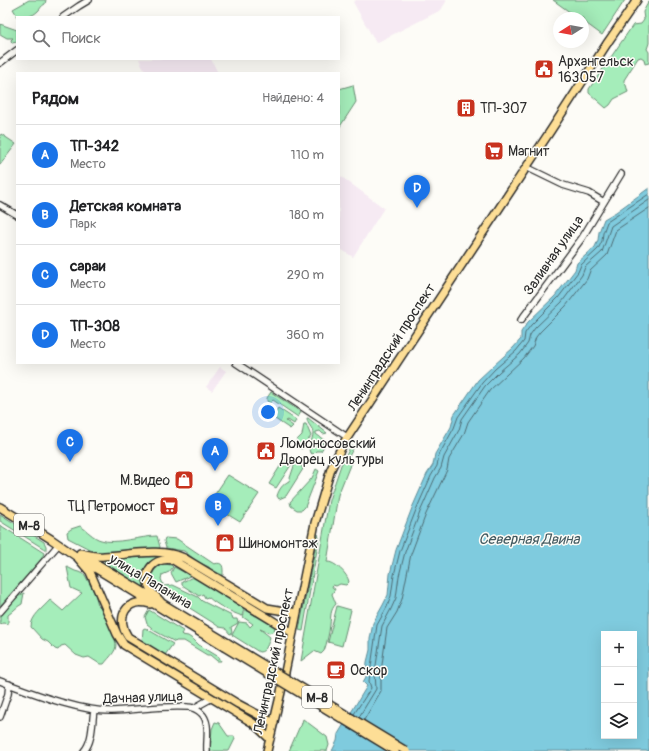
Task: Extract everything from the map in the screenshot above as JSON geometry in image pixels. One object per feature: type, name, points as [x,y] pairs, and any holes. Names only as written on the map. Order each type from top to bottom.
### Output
[{"type":"main road","name":"Ленинградский проспект","points":[[267,751],[315,523],[331,469],[347,437],[637,0]]},
{"type":"main road","name":"улица Папанина","points":[[0,507],[226,645]]},
{"type":"main road","points":[[78,555],[98,556],[163,552],[173,554],[184,558],[267,608],[297,613]]},
{"type":"main road","points":[[78,555],[90,572],[117,634],[124,644],[253,723],[270,739]]},
{"type":"main road","points":[[160,605],[150,590],[148,572],[152,565],[158,561],[166,559],[173,560],[292,633]]},
{"type":"main road","points":[[160,605],[139,602],[126,609],[122,619],[123,629],[128,638],[238,704],[274,722]]},
{"type":"main road","name":"М-8","points":[[226,645],[396,751]]},
{"type":"main road","name":"М-8","points":[[226,645],[406,751]]},
{"type":"street","points":[[64,16],[89,0]]},
{"type":"street","points":[[0,63],[16,51]]},
{"type":"street","points":[[526,167],[563,185],[589,193],[604,202]]},
{"type":"street","name":"Заливная улица","points":[[521,320],[582,238],[621,174]]},
{"type":"street","points":[[0,205],[16,214]]},
{"type":"street","points":[[238,364],[347,437]]},
{"type":"street","points":[[0,612],[59,544]]},
{"type":"street","name":"Дачная улица","points":[[0,681],[94,710],[110,711],[181,707],[194,708],[202,713],[207,725],[206,751]]},
{"type":"street","points":[[0,717],[8,694],[9,684]]},
{"type":"street","points":[[194,708],[212,698]]},
{"type":"street","points":[[84,751],[87,748],[91,734],[94,710]]},
{"type":"shaded area","points":[[356,0],[447,0],[441,10],[376,43],[353,2]]},
{"type":"shaded area","points":[[140,60],[212,60],[218,72],[146,72]]},
{"type":"shaded area","points":[[340,176],[384,208],[353,257],[340,249]]},
{"type":"shaded area","points":[[220,367],[226,371],[212,391],[206,387]]},
{"type":"green space","points":[[29,0],[46,0],[45,4],[31,16],[17,16],[13,9]]},
{"type":"green space","points":[[553,0],[625,0],[602,35],[589,25],[589,12],[570,12]]},
{"type":"green space","points":[[649,1],[649,43],[647,49],[649,52],[649,63],[645,64],[644,59],[641,57],[638,58],[624,80],[628,92],[614,99],[606,108],[589,93],[589,89],[633,25],[641,24],[644,20],[643,12]]},
{"type":"green space","points":[[0,24],[16,30],[16,42],[12,43],[11,40],[13,38],[7,38],[0,34]]},
{"type":"green space","points":[[353,85],[356,102],[340,126],[340,89]]},
{"type":"green space","points":[[1,134],[16,144],[0,165],[0,136]]},
{"type":"green space","points":[[271,392],[301,412],[298,417],[273,400],[270,403],[267,401],[267,398]]},
{"type":"green space","points":[[278,408],[296,420],[294,424],[288,420],[286,421],[293,426],[290,429],[272,417]]},
{"type":"green space","points":[[307,418],[327,433],[323,434],[320,431],[316,432],[316,434],[324,440],[322,443],[324,446],[321,451],[316,451],[313,454],[310,453],[309,448],[313,431]]},
{"type":"green space","points":[[304,424],[306,424],[311,436],[302,449],[297,446],[296,441],[302,435]]},
{"type":"green space","points":[[351,446],[354,447],[348,458],[352,460],[338,495],[327,562],[330,562],[340,569],[346,575],[349,582],[346,585],[340,584],[332,586],[335,589],[332,594],[336,604],[332,611],[324,651],[321,654],[314,651],[301,661],[329,500],[341,465]]},
{"type":"green space","points":[[287,458],[293,462],[276,488],[269,484],[284,460]]},
{"type":"green space","points":[[297,463],[301,465],[303,469],[286,496],[279,499],[277,496],[279,491],[283,485],[289,481],[294,466]]},
{"type":"green space","points":[[316,469],[319,471],[305,507],[302,510],[297,510],[291,506],[290,502],[312,478]]},
{"type":"green space","points":[[228,475],[259,494],[240,522],[209,503]]},
{"type":"green space","points":[[0,514],[44,542],[46,550],[0,521]]},
{"type":"green space","points":[[0,525],[44,553],[42,558],[0,606]]},
{"type":"green space","points":[[80,526],[95,538],[107,541],[120,541],[157,536],[160,547],[158,550],[95,552],[68,538],[67,532]]},
{"type":"green space","points":[[318,534],[319,538],[303,631],[299,630]]},
{"type":"green space","points":[[165,538],[177,539],[214,564],[220,563],[223,568],[223,575],[213,572],[209,567],[198,562],[184,551],[166,548],[164,541]]},
{"type":"green space","points":[[168,556],[156,559],[146,589],[104,563],[105,560]]},
{"type":"green space","points":[[164,564],[171,565],[173,567],[169,572],[162,575],[161,579],[163,584],[159,590],[157,590],[152,583],[152,575],[156,568]]},
{"type":"green space","points":[[67,567],[85,575],[115,640],[115,650],[104,664],[100,664],[89,657],[84,658],[76,655],[65,645],[61,646],[58,650],[55,649],[48,642],[42,639],[31,627],[35,616],[50,600],[63,611],[82,593],[71,588]]},
{"type":"green space","points":[[174,567],[190,576],[176,582],[171,573]]},
{"type":"green space","points":[[193,577],[242,606],[244,609],[242,616],[233,613],[208,597],[205,598],[203,594],[199,596],[182,585],[182,582]]},
{"type":"green space","points":[[173,585],[232,616],[233,619],[237,619],[238,623],[231,627],[232,633],[230,634],[225,628],[219,627],[188,607],[182,600],[169,595],[162,590],[164,586]]},
{"type":"green space","points":[[24,593],[22,604],[8,615],[8,624],[0,624],[0,614],[14,600]]},
{"type":"green space","points":[[337,606],[351,610],[342,646],[328,642]]},
{"type":"green space","points":[[149,610],[183,631],[181,634],[182,635],[188,636],[194,640],[199,645],[219,657],[221,661],[217,661],[210,655],[207,655],[184,641],[175,642],[153,630],[147,624],[145,617]]},
{"type":"green space","points":[[245,610],[275,627],[274,631],[269,633],[260,629],[270,637],[266,647],[261,652],[232,635],[239,622],[247,623],[250,627],[253,624],[243,617]]},
{"type":"green space","points":[[145,628],[173,644],[165,655],[142,642],[143,629]]},
{"type":"green space","points":[[303,719],[327,737],[329,745],[327,751],[289,751]]},
{"type":"green space","points":[[215,722],[219,723],[228,736],[234,736],[235,739],[229,751],[210,751],[212,729]]},
{"type":"water","name":"Северная Двина","points":[[649,188],[649,751],[332,751],[337,741],[338,734],[367,686],[363,682],[366,677],[373,623],[388,595],[390,574],[396,550],[412,508],[427,474],[433,465],[435,454],[451,427],[454,415],[478,380],[521,339],[521,332],[528,322],[555,296],[575,270],[577,263],[595,247],[604,219]]},
{"type":"place","name":"Архангельск 163057","points":[[544,69]]},
{"type":"place","name":"ТП-307","points":[[466,108]]},
{"type":"place","name":"Магнит","points":[[494,151]]},
{"type":"place","name":"ТП-308","points":[[417,208]]},
{"type":"place","name":"Ломоносовский Дворец культуры","points":[[266,451]]},
{"type":"place","name":"сараи","points":[[70,462]]},
{"type":"place","name":"ТП-342","points":[[215,471]]},
{"type":"place","name":"М.Видео","points":[[184,480]]},
{"type":"place","name":"ТЦ Петромост","points":[[169,506]]},
{"type":"place","name":"Детская комната","points":[[218,526]]},
{"type":"place","name":"Шиномонтаж","points":[[225,543]]},
{"type":"place","name":"Оскор","points":[[336,670]]}]
